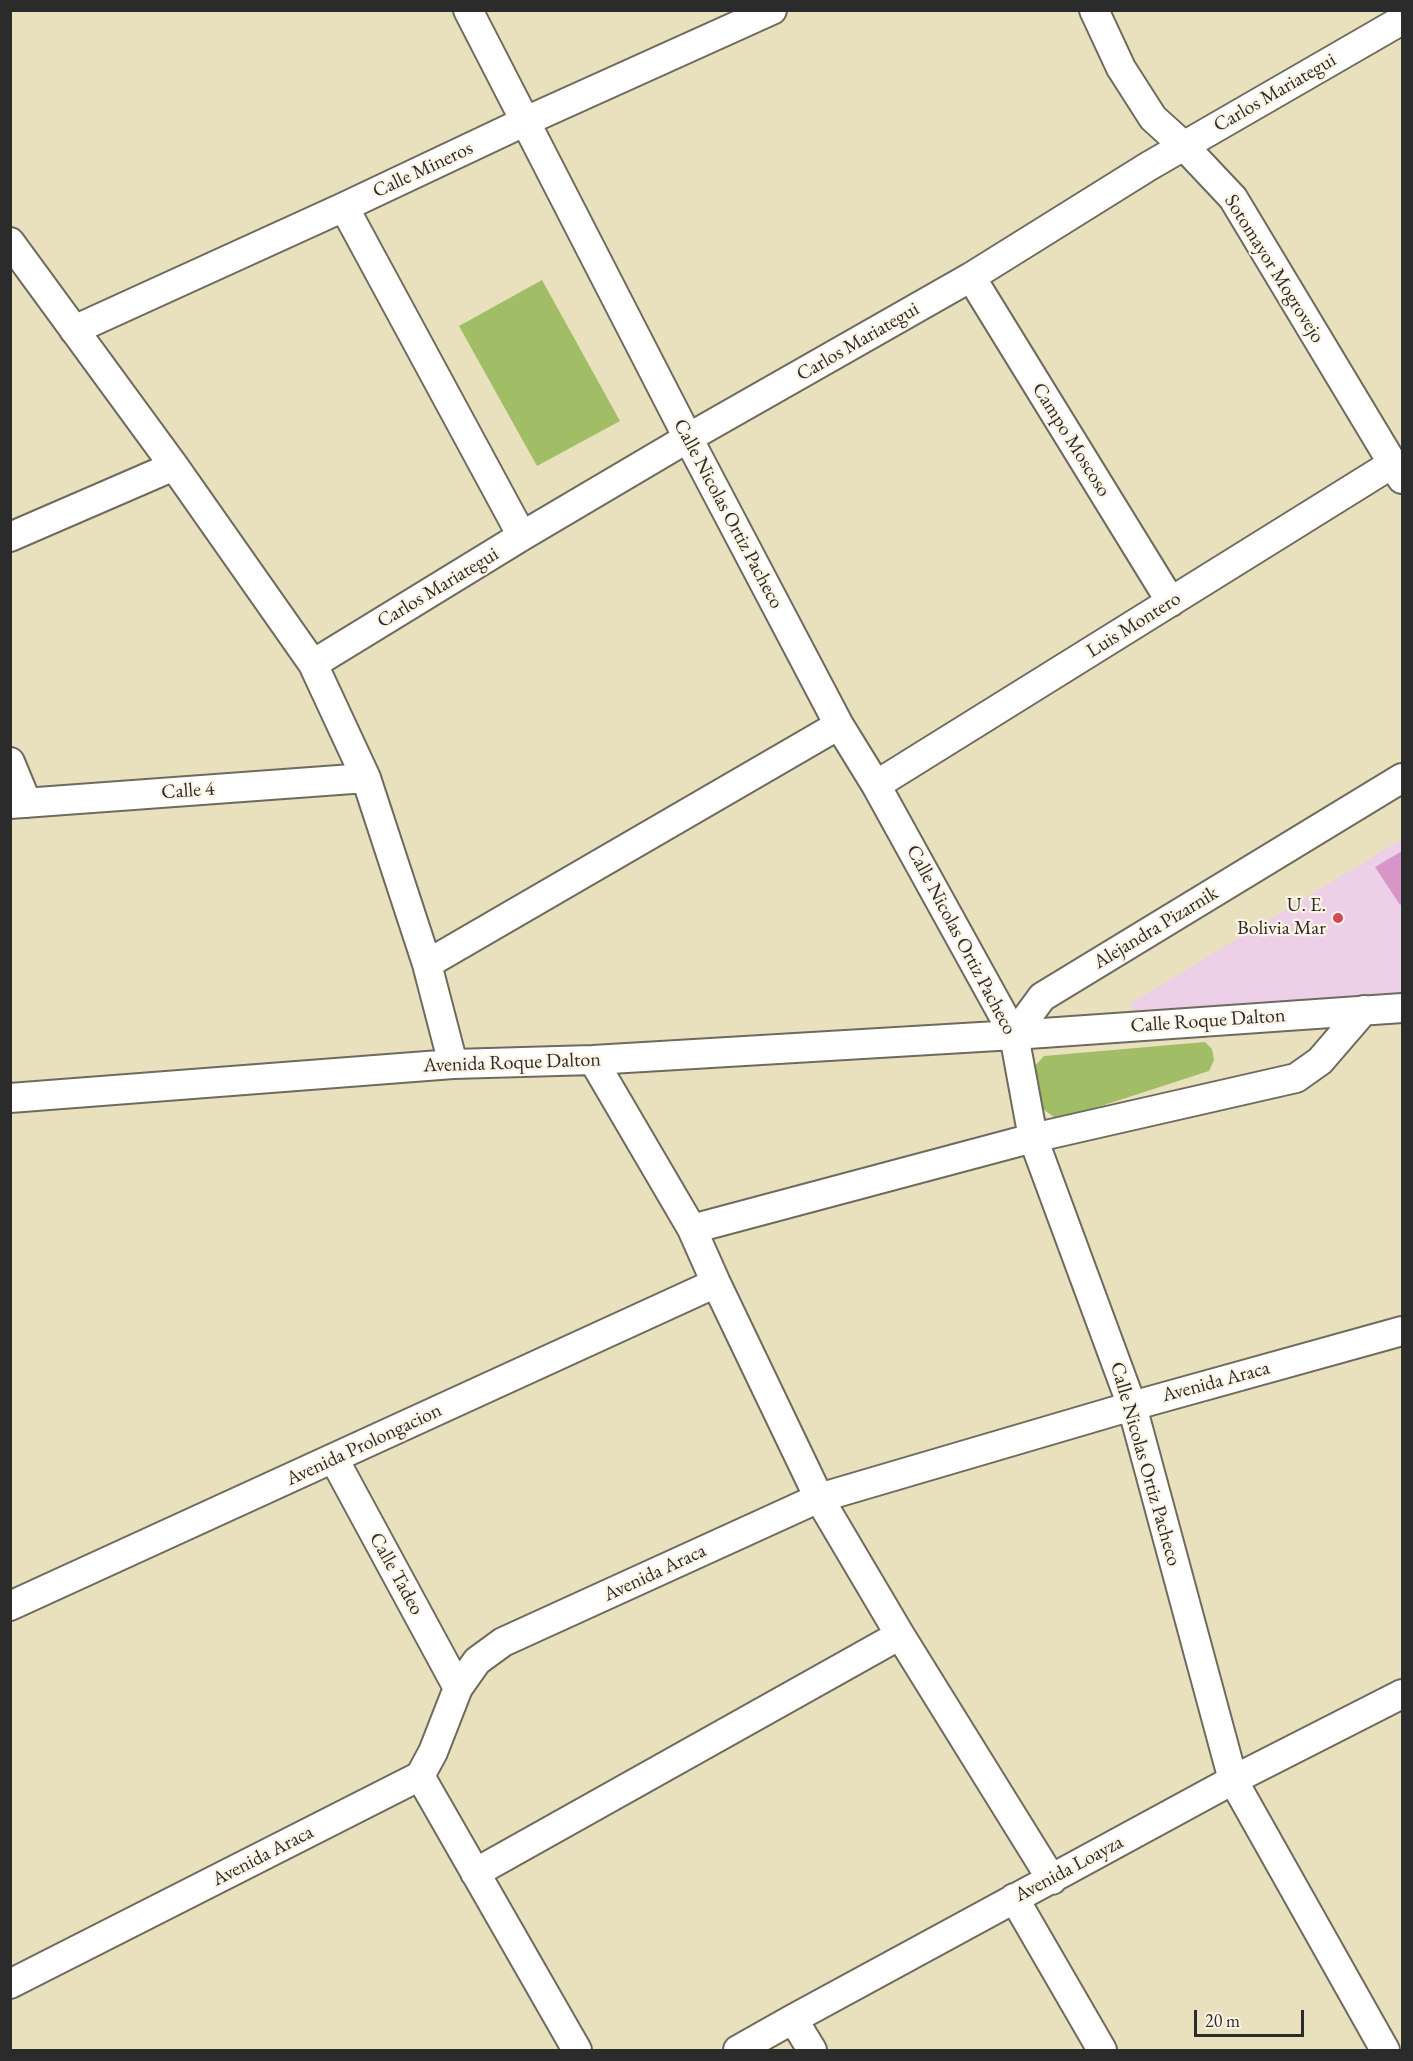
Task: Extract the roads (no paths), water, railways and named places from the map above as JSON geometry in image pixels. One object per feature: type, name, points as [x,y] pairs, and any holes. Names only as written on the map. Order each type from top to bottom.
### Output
[{"type":"street","name":"Calle Nicolas Ortiz Pacheco","points":[[468,10],[688,438],[839,725],[876,785],[1014,1035],[1033,1138],[1132,1406],[1233,1780],[1385,2050]]},
{"type":"street","name":"Calle Mineros","points":[[74,330],[772,10]]},
{"type":"street","name":"Sotomayor Mogrovejo","points":[[1094,10],[1121,68],[1153,118],[1184,146],[1233,198],[1397,472]]},
{"type":"street","name":"Carlos Mariategui","points":[[313,664],[688,438],[971,278],[1184,146],[1402,20]]},
{"type":"street","points":[[344,207],[522,537]]},
{"type":"street","points":[[14,255],[74,330],[174,466],[313,664],[366,778],[428,964],[453,1064]]},
{"type":"street","name":"Campo Moscoso","points":[[971,278],[1171,602]]},
{"type":"street","points":[[10,537],[174,466]]},
{"type":"street","name":"Luis Montero","points":[[876,785],[1171,602],[1397,472]]},
{"type":"street","points":[[428,964],[839,725]]},
{"type":"street","points":[[10,762],[19,804]]},
{"type":"street","name":"Calle 4","points":[[19,804],[366,778]]},
{"type":"street","name":"Alejandra Pizarnik","points":[[1014,1035],[1042,997],[1402,778]]},
{"type":"street","name":"Calle Roque Dalton","points":[[1014,1035],[1402,1008]]},
{"type":"street","points":[[692,1228],[1033,1138],[1296,1078],[1320,1061],[1364,1010]]},
{"type":"street","name":"Avenida Roque Dalton","points":[[10,1098],[453,1064],[593,1060],[1014,1035]]},
{"type":"street","points":[[593,1060],[692,1228],[819,1497],[900,1635],[1052,1880]]},
{"type":"street","name":"Avenida Prolongacion","points":[[10,1606],[716,1283]]},
{"type":"street","name":"Avenida Araca","points":[[10,1984],[420,1776],[433,1752],[458,1688],[477,1661],[503,1642],[819,1497],[1132,1406],[1402,1331]]},
{"type":"street","name":"Calle Tadeo","points":[[334,1459],[458,1688]]},
{"type":"street","points":[[475,1873],[900,1635]]},
{"type":"street","name":"Avenida Loayza","points":[[738,2050],[1233,1780],[1402,1694]]},
{"type":"street","points":[[420,1776],[577,2050]]},
{"type":"street","points":[[1014,1899],[1102,2050]]},
{"type":"street","points":[[793,2019],[812,2050]]},
{"type":"place","name":"U. E. Bolivia Mar","points":[[1338,918]]}]
